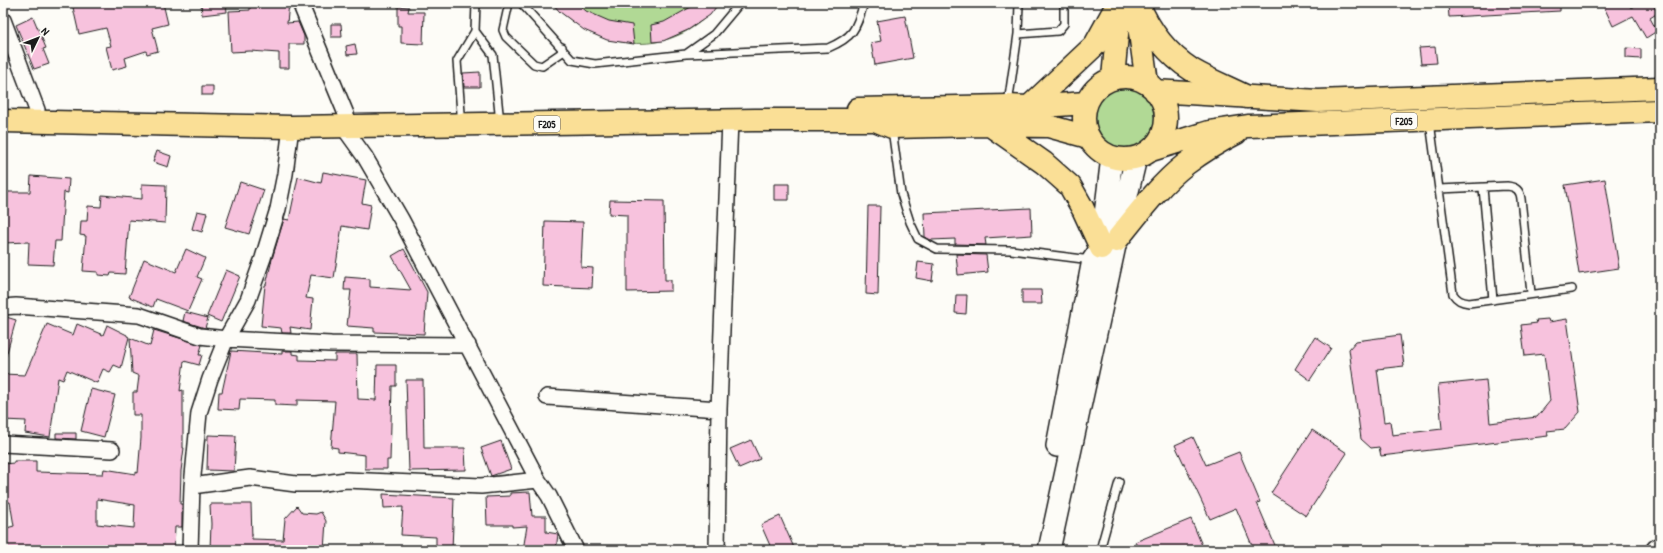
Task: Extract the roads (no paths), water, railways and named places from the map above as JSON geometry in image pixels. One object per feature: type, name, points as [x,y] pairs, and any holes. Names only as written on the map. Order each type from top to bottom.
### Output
[{"type":"main road","points":[[1088,137],[1084,126],[1086,103],[1097,88],[1113,78],[1118,24],[1127,4]]},
{"type":"main road","points":[[1037,550],[1103,250],[1143,154],[1160,140],[1165,128],[1166,115],[1163,102],[1151,87],[1138,25],[1127,4]]},
{"type":"main road","points":[[1127,4],[1143,15],[1158,40],[1192,70],[1247,97]]},
{"type":"main road","points":[[1018,106],[1095,45],[1127,4]]},
{"type":"main road","name":"F205","points":[[1113,78],[1136,78],[1151,87],[1247,97],[1318,101],[1660,88]]},
{"type":"main road","name":"F205","points":[[3,121],[291,127],[344,120],[461,113],[1018,106],[1086,103]]},
{"type":"main road","name":"F205","points":[[3,111],[128,110],[320,115],[344,120],[561,124],[730,120],[875,120],[892,127],[990,125],[1048,126],[1088,137],[1094,146],[1102,152],[1112,157],[1124,159],[1209,132],[1248,126],[1660,111]]},
{"type":"main road","points":[[990,125],[1044,162],[1070,186],[1103,250]]},
{"type":"main road","points":[[1103,250],[1154,195],[1185,165],[1214,144],[1248,126]]},
{"type":"main road","points":[[1049,550],[1103,250],[1112,157]]},
{"type":"street","points":[[300,3],[344,120],[401,219],[538,480],[549,496],[576,550]]},
{"type":"street","points":[[3,20],[38,110]]},
{"type":"street","points":[[716,550],[719,409],[730,120]]},
{"type":"street","points":[[190,550],[192,486],[199,414],[210,379],[226,339],[248,300],[276,216],[285,174],[291,127]]},
{"type":"street","points":[[3,307],[139,314],[200,336],[226,339],[331,344],[468,345]]},
{"type":"street","points":[[547,397],[719,409]]},
{"type":"street","points":[[3,444],[112,450]]},
{"type":"street","points":[[192,486],[250,478],[296,484],[317,484],[346,480],[481,486],[538,480]]},
{"type":"lane","points":[[461,113],[457,61],[475,31],[476,3]]},
{"type":"lane","points":[[509,3],[503,30],[506,37],[534,64],[542,66],[561,54],[562,47]]},
{"type":"lane","points":[[521,3],[562,47],[572,60],[595,64],[686,54],[828,48],[844,42],[857,26],[864,3]]},
{"type":"lane","points":[[686,54],[714,34],[740,3]]},
{"type":"lane","points":[[1018,106],[1019,3]]},
{"type":"lane","points":[[1018,34],[1058,31],[1064,24],[1064,3]]},
{"type":"lane","points":[[475,31],[493,55],[499,113]]},
{"type":"lane","points":[[1430,120],[1453,294],[1456,298],[1462,302],[1468,302],[1572,289]]},
{"type":"lane","points":[[892,127],[901,194],[910,222],[918,239],[938,249],[1103,250]]},
{"type":"lane","points":[[1439,189],[1512,186],[1516,188],[1520,193],[1531,293]]},
{"type":"lane","points":[[1483,188],[1493,300]]},
{"type":"lane","points":[[1100,550],[1119,482]]}]
